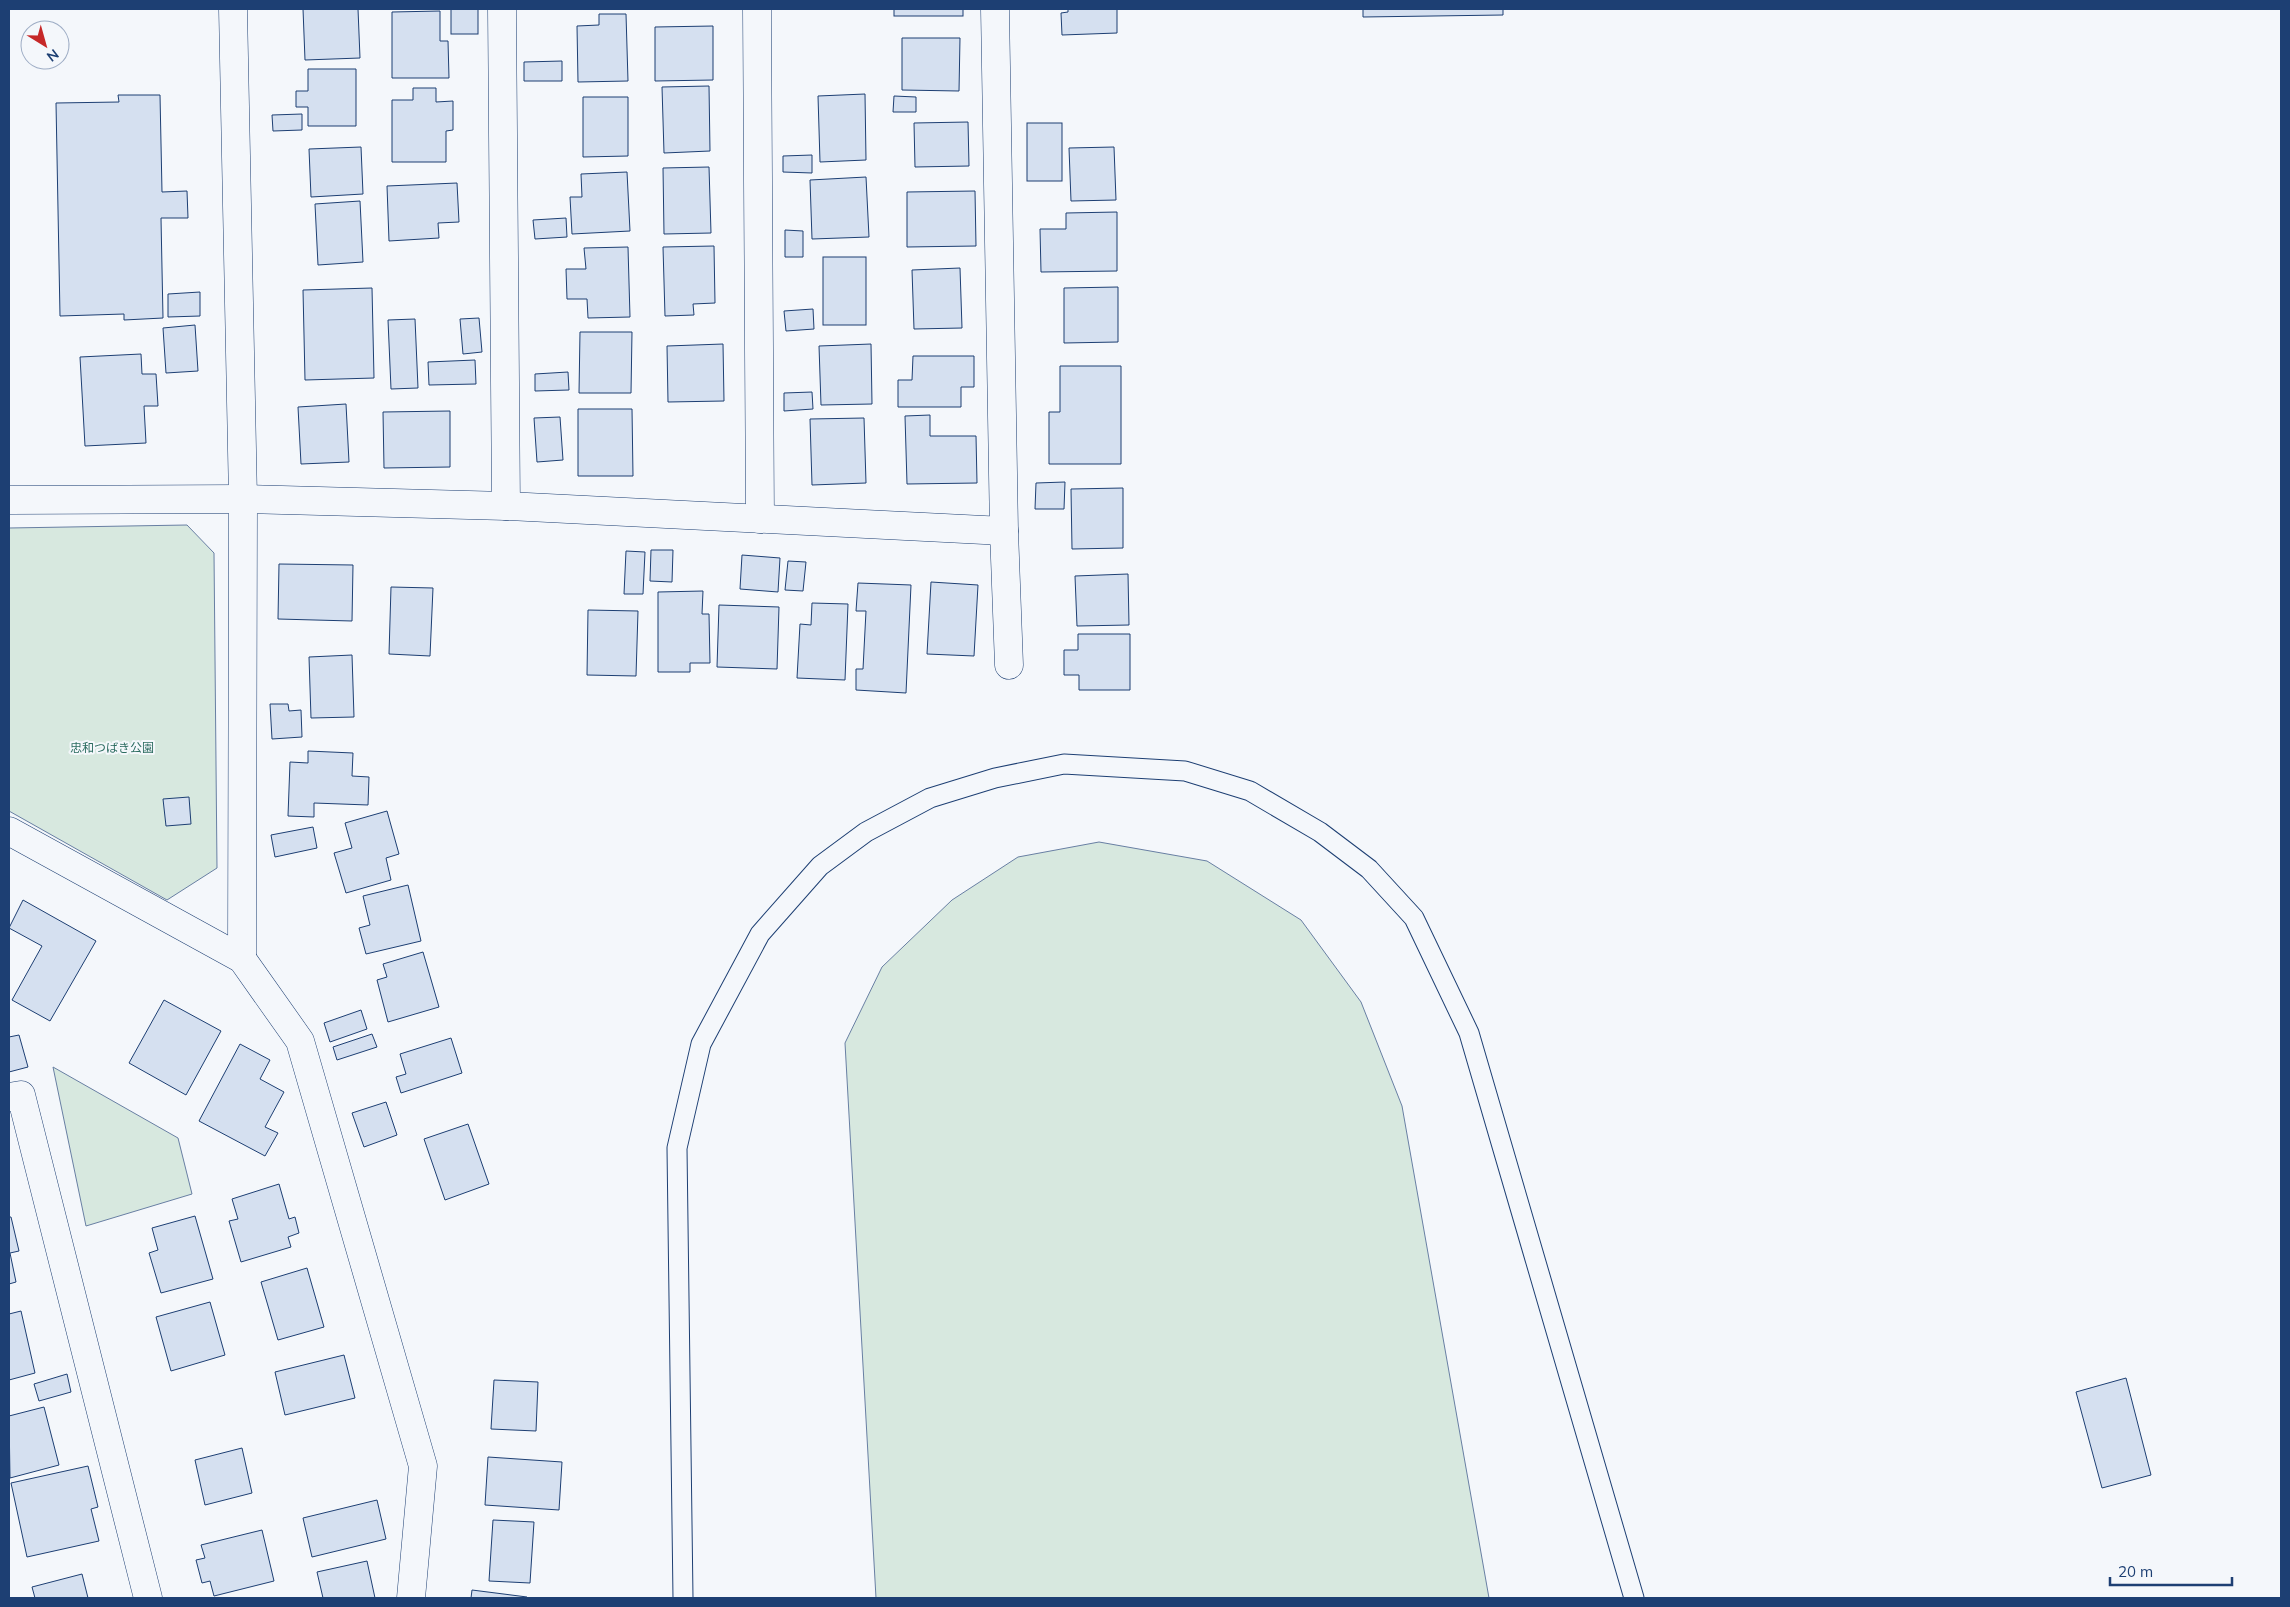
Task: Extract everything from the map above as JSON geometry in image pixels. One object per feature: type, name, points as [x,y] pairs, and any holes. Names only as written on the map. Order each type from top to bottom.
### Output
[{"type":"street","points":[[233,9],[243,499],[242,958]]},
{"type":"street","points":[[502,9],[506,506]]},
{"type":"street","points":[[757,9],[760,519]]},
{"type":"street","points":[[995,9],[1004,531],[1009,665]]},
{"type":"street","points":[[9,500],[243,499],[506,506],[1004,531]]},
{"type":"street","points":[[9,831],[242,958],[300,1041],[423,1466],[410,1598]]},
{"type":"street","points":[[9,1097],[20,1095],[148,1598]]},
{"type":"lane","points":[[682,1598],[677,1148],[701,1044],[760,934],[820,866],[866,832],[930,798],[995,778],[1064,764],[1185,771],[1250,791],[1320,832],[1369,869],[1414,918],[1468,1033],[1634,1598]]},
{"type":"green space","name":"忠和つばき公園","points":[[187,525],[214,553],[217,868],[167,900],[9,811],[9,528]]},
{"type":"green space","points":[[1099,842],[1207,861],[1301,920],[1361,1002],[1402,1106],[1489,1598],[876,1598],[845,1043],[882,967],[952,900],[1018,857]]},
{"type":"green space","points":[[53,1067],[178,1138],[192,1194],[86,1226]]},
{"type":"building","points":[[303,9],[358,9],[360,58],[305,60]]},
{"type":"building","points":[[451,9],[478,9],[478,34],[451,34]]},
{"type":"building","points":[[894,9],[963,9],[963,16],[894,16]]},
{"type":"building","points":[[1068,9],[1117,9],[1117,33],[1062,35],[1061,13],[1068,12]]},
{"type":"building","points":[[1363,9],[1503,9],[1503,15],[1363,17]]},
{"type":"building","points":[[440,11],[440,41],[448,41],[449,78],[392,78],[392,12]]},
{"type":"building","points":[[599,14],[626,14],[628,81],[578,82],[577,26],[599,25]]},
{"type":"building","points":[[713,26],[713,80],[655,81],[655,27]]},
{"type":"building","points":[[902,38],[960,38],[959,91],[902,90]]},
{"type":"building","points":[[562,61],[562,81],[524,81],[524,62]]},
{"type":"building","points":[[308,69],[356,69],[356,126],[308,126],[308,107],[296,107],[296,91],[308,91]]},
{"type":"building","points":[[709,86],[710,151],[664,153],[662,87]]},
{"type":"building","points":[[413,88],[436,88],[436,102],[453,101],[453,130],[446,131],[446,162],[392,162],[392,100],[413,100]]},
{"type":"building","points":[[865,94],[866,160],[820,162],[818,96]]},
{"type":"building","points":[[118,95],[160,95],[162,192],[187,191],[188,218],[161,218],[163,318],[124,320],[124,314],[60,316],[56,103],[119,102]]},
{"type":"building","points":[[894,96],[916,97],[916,112],[893,112]]},
{"type":"building","points":[[583,97],[628,97],[628,156],[583,157]]},
{"type":"building","points":[[302,114],[302,130],[273,131],[272,115]]},
{"type":"building","points":[[968,122],[969,166],[915,167],[914,123]]},
{"type":"building","points":[[1027,123],[1062,123],[1062,181],[1027,181]]},
{"type":"building","points":[[361,147],[363,194],[311,197],[309,149]]},
{"type":"building","points":[[1114,147],[1116,200],[1071,201],[1069,148]]},
{"type":"building","points":[[812,155],[812,173],[783,172],[783,156]]},
{"type":"building","points":[[709,167],[711,233],[664,234],[663,168]]},
{"type":"building","points":[[627,172],[630,231],[572,234],[570,197],[582,197],[581,174]]},
{"type":"building","points":[[866,177],[869,237],[812,239],[810,180]]},
{"type":"building","points":[[457,183],[459,222],[438,223],[439,238],[389,241],[387,186]]},
{"type":"building","points":[[975,191],[976,246],[907,247],[907,192]]},
{"type":"building","points":[[360,201],[363,262],[318,265],[315,204]]},
{"type":"building","points":[[1117,212],[1117,271],[1041,272],[1040,229],[1066,229],[1066,213]]},
{"type":"building","points":[[566,218],[567,237],[535,239],[533,220]]},
{"type":"building","points":[[785,230],[803,231],[803,257],[785,257]]},
{"type":"building","points":[[714,246],[715,303],[693,304],[694,315],[665,316],[663,247]]},
{"type":"building","points":[[628,247],[630,317],[588,318],[587,299],[567,299],[566,269],[586,269],[584,248]]},
{"type":"building","points":[[823,257],[866,257],[866,325],[823,325]]},
{"type":"building","points":[[960,268],[962,328],[914,329],[912,270]]},
{"type":"building","points":[[1118,287],[1118,342],[1064,343],[1064,288]]},
{"type":"building","points":[[372,288],[374,378],[305,380],[303,290]]},
{"type":"building","points":[[200,292],[200,316],[168,317],[168,294]]},
{"type":"building","points":[[813,309],[814,329],[786,331],[784,311]]},
{"type":"building","points":[[479,318],[482,352],[463,354],[460,319]]},
{"type":"building","points":[[415,319],[418,388],[391,389],[388,320]]},
{"type":"building","points":[[195,325],[198,371],[166,373],[163,328]]},
{"type":"building","points":[[580,332],[632,332],[631,393],[579,393]]},
{"type":"building","points":[[723,344],[724,401],[668,402],[667,346]]},
{"type":"building","points":[[871,344],[872,404],[821,405],[819,346]]},
{"type":"building","points":[[141,354],[142,374],[156,374],[158,406],[144,406],[146,443],[85,446],[80,357]]},
{"type":"building","points":[[913,356],[974,356],[974,387],[961,387],[961,407],[898,407],[898,380],[912,380]]},
{"type":"building","points":[[475,360],[476,384],[429,385],[428,362]]},
{"type":"building","points":[[1060,366],[1121,366],[1121,464],[1049,464],[1049,412],[1060,412]]},
{"type":"building","points":[[568,372],[569,390],[535,391],[535,374]]},
{"type":"building","points":[[812,392],[813,409],[784,411],[784,393]]},
{"type":"building","points":[[346,404],[349,462],[301,464],[298,407]]},
{"type":"building","points":[[578,409],[632,409],[633,476],[578,476]]},
{"type":"building","points":[[450,411],[450,467],[384,468],[383,412]]},
{"type":"building","points":[[930,415],[930,436],[976,436],[977,483],[907,484],[905,416]]},
{"type":"building","points":[[560,417],[563,460],[537,462],[534,418]]},
{"type":"building","points":[[864,418],[866,483],[812,485],[810,419]]},
{"type":"building","points":[[1065,482],[1064,509],[1035,509],[1036,483]]},
{"type":"building","points":[[1123,488],[1123,548],[1072,549],[1071,489]]},
{"type":"building","points":[[651,550],[673,550],[672,582],[650,581]]},
{"type":"building","points":[[626,551],[645,552],[643,594],[624,594]]},
{"type":"building","points":[[742,555],[780,558],[778,592],[740,589]]},
{"type":"building","points":[[788,561],[806,562],[803,591],[785,590]]},
{"type":"building","points":[[279,564],[353,565],[352,621],[278,619]]},
{"type":"building","points":[[1128,574],[1129,625],[1077,626],[1075,576]]},
{"type":"building","points":[[931,582],[978,585],[974,656],[927,654]]},
{"type":"building","points":[[858,583],[911,585],[906,693],[856,690],[856,669],[863,669],[866,611],[856,611]]},
{"type":"building","points":[[391,587],[433,588],[430,656],[389,654]]},
{"type":"building","points":[[703,591],[702,614],[709,614],[710,663],[690,663],[690,672],[658,672],[658,592]]},
{"type":"building","points":[[812,603],[848,604],[845,680],[797,678],[800,624],[811,625]]},
{"type":"building","points":[[719,605],[779,607],[777,669],[717,667]]},
{"type":"building","points":[[588,610],[638,611],[636,676],[587,675]]},
{"type":"building","points":[[1078,634],[1130,634],[1130,690],[1079,690],[1079,675],[1064,675],[1064,650],[1078,650]]},
{"type":"building","points":[[352,655],[354,717],[311,718],[309,657]]},
{"type":"building","points":[[270,704],[288,704],[289,711],[301,710],[302,737],[272,739]]},
{"type":"building","points":[[308,751],[353,753],[352,776],[369,777],[368,805],[314,803],[314,817],[288,816],[290,762],[308,763]]},
{"type":"building","points":[[189,797],[191,824],[166,826],[163,799]]},
{"type":"building","points":[[387,811],[399,854],[386,858],[391,880],[346,893],[334,853],[352,848],[345,823]]},
{"type":"building","points":[[313,827],[317,848],[275,857],[271,835]]},
{"type":"building","points":[[408,885],[421,941],[366,954],[359,928],[370,925],[363,896]]},
{"type":"building","points":[[23,900],[96,941],[50,1021],[12,1000],[42,946],[9,928]]},
{"type":"building","points":[[423,952],[439,1007],[388,1022],[377,980],[387,977],[383,964]]},
{"type":"building","points":[[164,1000],[221,1031],[186,1095],[129,1063]]},
{"type":"building","points":[[361,1010],[367,1029],[330,1042],[324,1023]]},
{"type":"building","points":[[372,1034],[377,1047],[337,1060],[333,1047]]},
{"type":"building","points":[[19,1035],[28,1067],[9,1072],[9,1037]]},
{"type":"building","points":[[451,1038],[462,1073],[401,1093],[396,1077],[406,1074],[400,1054]]},
{"type":"building","points":[[240,1044],[270,1060],[260,1079],[284,1092],[265,1127],[278,1133],[265,1156],[199,1121]]},
{"type":"building","points":[[386,1102],[397,1135],[364,1147],[352,1113]]},
{"type":"building","points":[[468,1124],[489,1184],[445,1200],[424,1139]]},
{"type":"building","points":[[279,1184],[289,1219],[295,1217],[299,1233],[288,1237],[291,1247],[241,1262],[229,1221],[238,1219],[232,1199]]},
{"type":"building","points":[[195,1216],[213,1279],[161,1293],[149,1253],[158,1250],[152,1228]]},
{"type":"building","points":[[9,1217],[11,1217],[19,1251],[10,1253],[16,1282],[9,1284]]},
{"type":"building","points":[[307,1268],[324,1327],[278,1340],[261,1282]]},
{"type":"building","points":[[210,1302],[225,1355],[171,1371],[156,1317]]},
{"type":"building","points":[[21,1311],[35,1373],[9,1380],[9,1314]]},
{"type":"building","points":[[344,1355],[355,1398],[285,1415],[275,1372]]},
{"type":"building","points":[[67,1374],[71,1392],[39,1401],[34,1384]]},
{"type":"building","points":[[2126,1378],[2151,1475],[2102,1488],[2076,1392]]},
{"type":"building","points":[[494,1380],[538,1382],[536,1431],[491,1429]]},
{"type":"building","points":[[44,1407],[59,1465],[10,1478],[9,1416]]},
{"type":"building","points":[[242,1448],[252,1493],[205,1505],[195,1460]]},
{"type":"building","points":[[488,1457],[562,1462],[559,1510],[485,1505]]},
{"type":"building","points":[[88,1466],[98,1507],[91,1509],[99,1541],[27,1557],[11,1483]]},
{"type":"building","points":[[377,1500],[386,1539],[312,1557],[303,1518]]},
{"type":"building","points":[[493,1520],[534,1522],[530,1583],[489,1581]]},
{"type":"building","points":[[262,1530],[274,1581],[214,1596],[210,1581],[202,1583],[196,1560],[205,1558],[201,1545]]},
{"type":"building","points":[[367,1561],[375,1598],[323,1598],[317,1572]]},
{"type":"building","points":[[82,1574],[88,1598],[35,1598],[32,1587]]},
{"type":"building","points":[[472,1590],[527,1597],[527,1598],[471,1598]]}]
